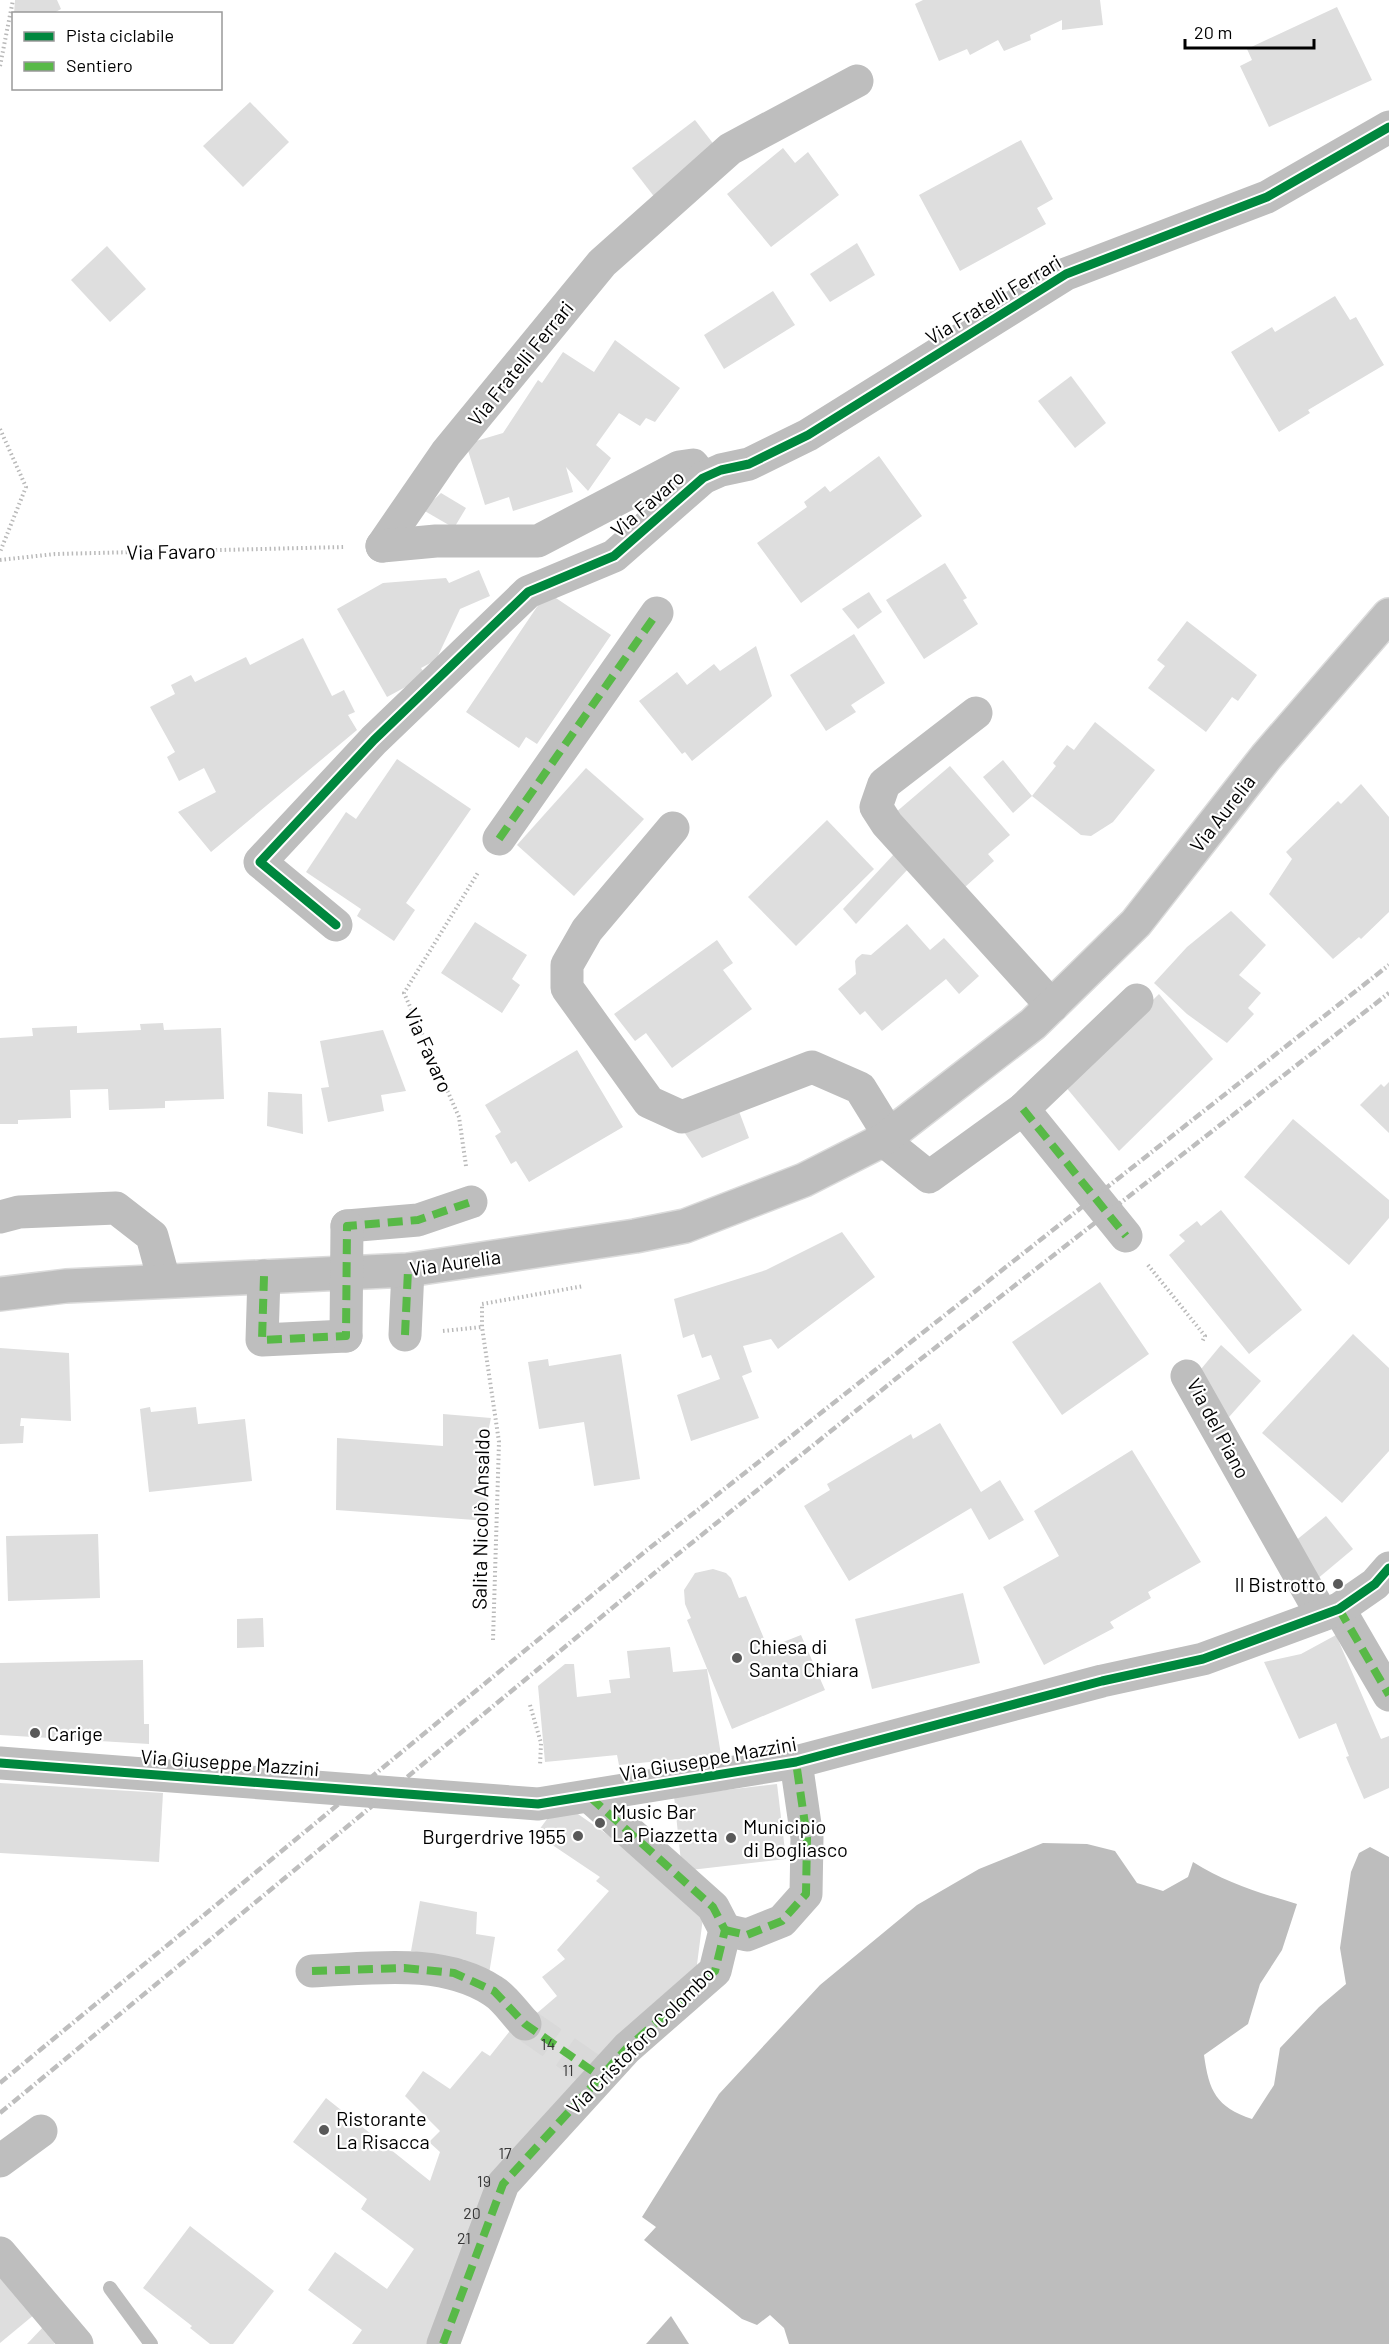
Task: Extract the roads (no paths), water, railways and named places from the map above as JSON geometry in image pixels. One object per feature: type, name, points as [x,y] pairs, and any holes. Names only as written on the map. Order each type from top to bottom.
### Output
[{"type":"street","name":"Via Fratelli Ferrari","points":[[382,546],[446,453],[602,263],[730,149],[857,81]]},
{"type":"street","name":"Via Fratelli Ferrari","points":[[712,474],[749,464],[808,435],[1066,274],[1267,197],[1389,127]]},
{"type":"street","name":"Via Favaro","points":[[336,925],[260,862],[374,740],[528,592],[614,556],[712,474],[693,465],[679,467],[538,541],[436,541],[382,546]]},
{"type":"street","points":[[499,838],[657,613]]},
{"type":"street","name":"Via Aurelia","points":[[0,1294],[66,1286],[164,1280],[408,1270],[635,1236],[685,1226],[804,1180],[886,1137],[953,1088],[1052,1006],[1136,923],[1266,757],[1389,615]]},
{"type":"street","points":[[976,713],[884,784],[876,807],[887,824],[1052,1006]]},
{"type":"street","points":[[673,828],[587,930],[567,965],[567,988],[649,1102],[682,1117],[812,1067],[860,1088],[886,1137],[929,1176],[1023,1109],[1137,1000]]},
{"type":"street","points":[[1023,1109],[1126,1236]]},
{"type":"street","points":[[264,1276],[262,1340],[346,1336],[347,1226],[418,1220],[471,1202]]},
{"type":"street","points":[[0,1217],[19,1212],[116,1208],[152,1236],[164,1280]]},
{"type":"street","points":[[405,1335],[408,1270]]},
{"type":"street","name":"Via del Piano","points":[[1187,1376],[1331,1612],[1389,1695]]},
{"type":"street","name":"Via Giuseppe Mazzini","points":[[0,1763],[538,1804],[590,1797],[796,1762],[1102,1681],[1203,1659],[1331,1612],[1375,1584],[1389,1568]]},
{"type":"street","points":[[590,1797],[713,1907],[725,1930],[747,1935],[782,1921],[807,1894],[807,1838],[796,1762]]},
{"type":"street","name":"Via Cristoforo Colombo","points":[[443,2344],[503,2184],[597,2074],[715,1971],[725,1930]]},
{"type":"street","points":[[312,1971],[404,1968],[454,1973],[494,1991],[525,2024]]},
{"type":"street","points":[[0,2161],[40,2131]]},
{"type":"street","points":[[0,2253],[77,2344]]},
{"type":"waterway","points":[[110,2288],[151,2344]]},
{"type":"tunnel","points":[[525,2024],[593,2071]]},
{"type":"railway","points":[[0,2083],[647,1550],[1389,965]]},
{"type":"railway","points":[[0,2113],[663,1566],[908,1369],[1389,993]]},
{"type":"place","name":"Il Bistrotto","points":[[1338,1584]]},
{"type":"place","name":"Chiesa di Santa Chiara","points":[[737,1658]]},
{"type":"place","name":"Carige","points":[[35,1733]]},
{"type":"place","name":"Music Bar La Piazzetta","points":[[600,1823]]},
{"type":"place","name":"Burgerdrive 1955","points":[[578,1836]]},
{"type":"place","name":"Municipio di Bogliasco","points":[[731,1838]]},
{"type":"place","name":"Ristorante La Risacca","points":[[324,2130]]}]
